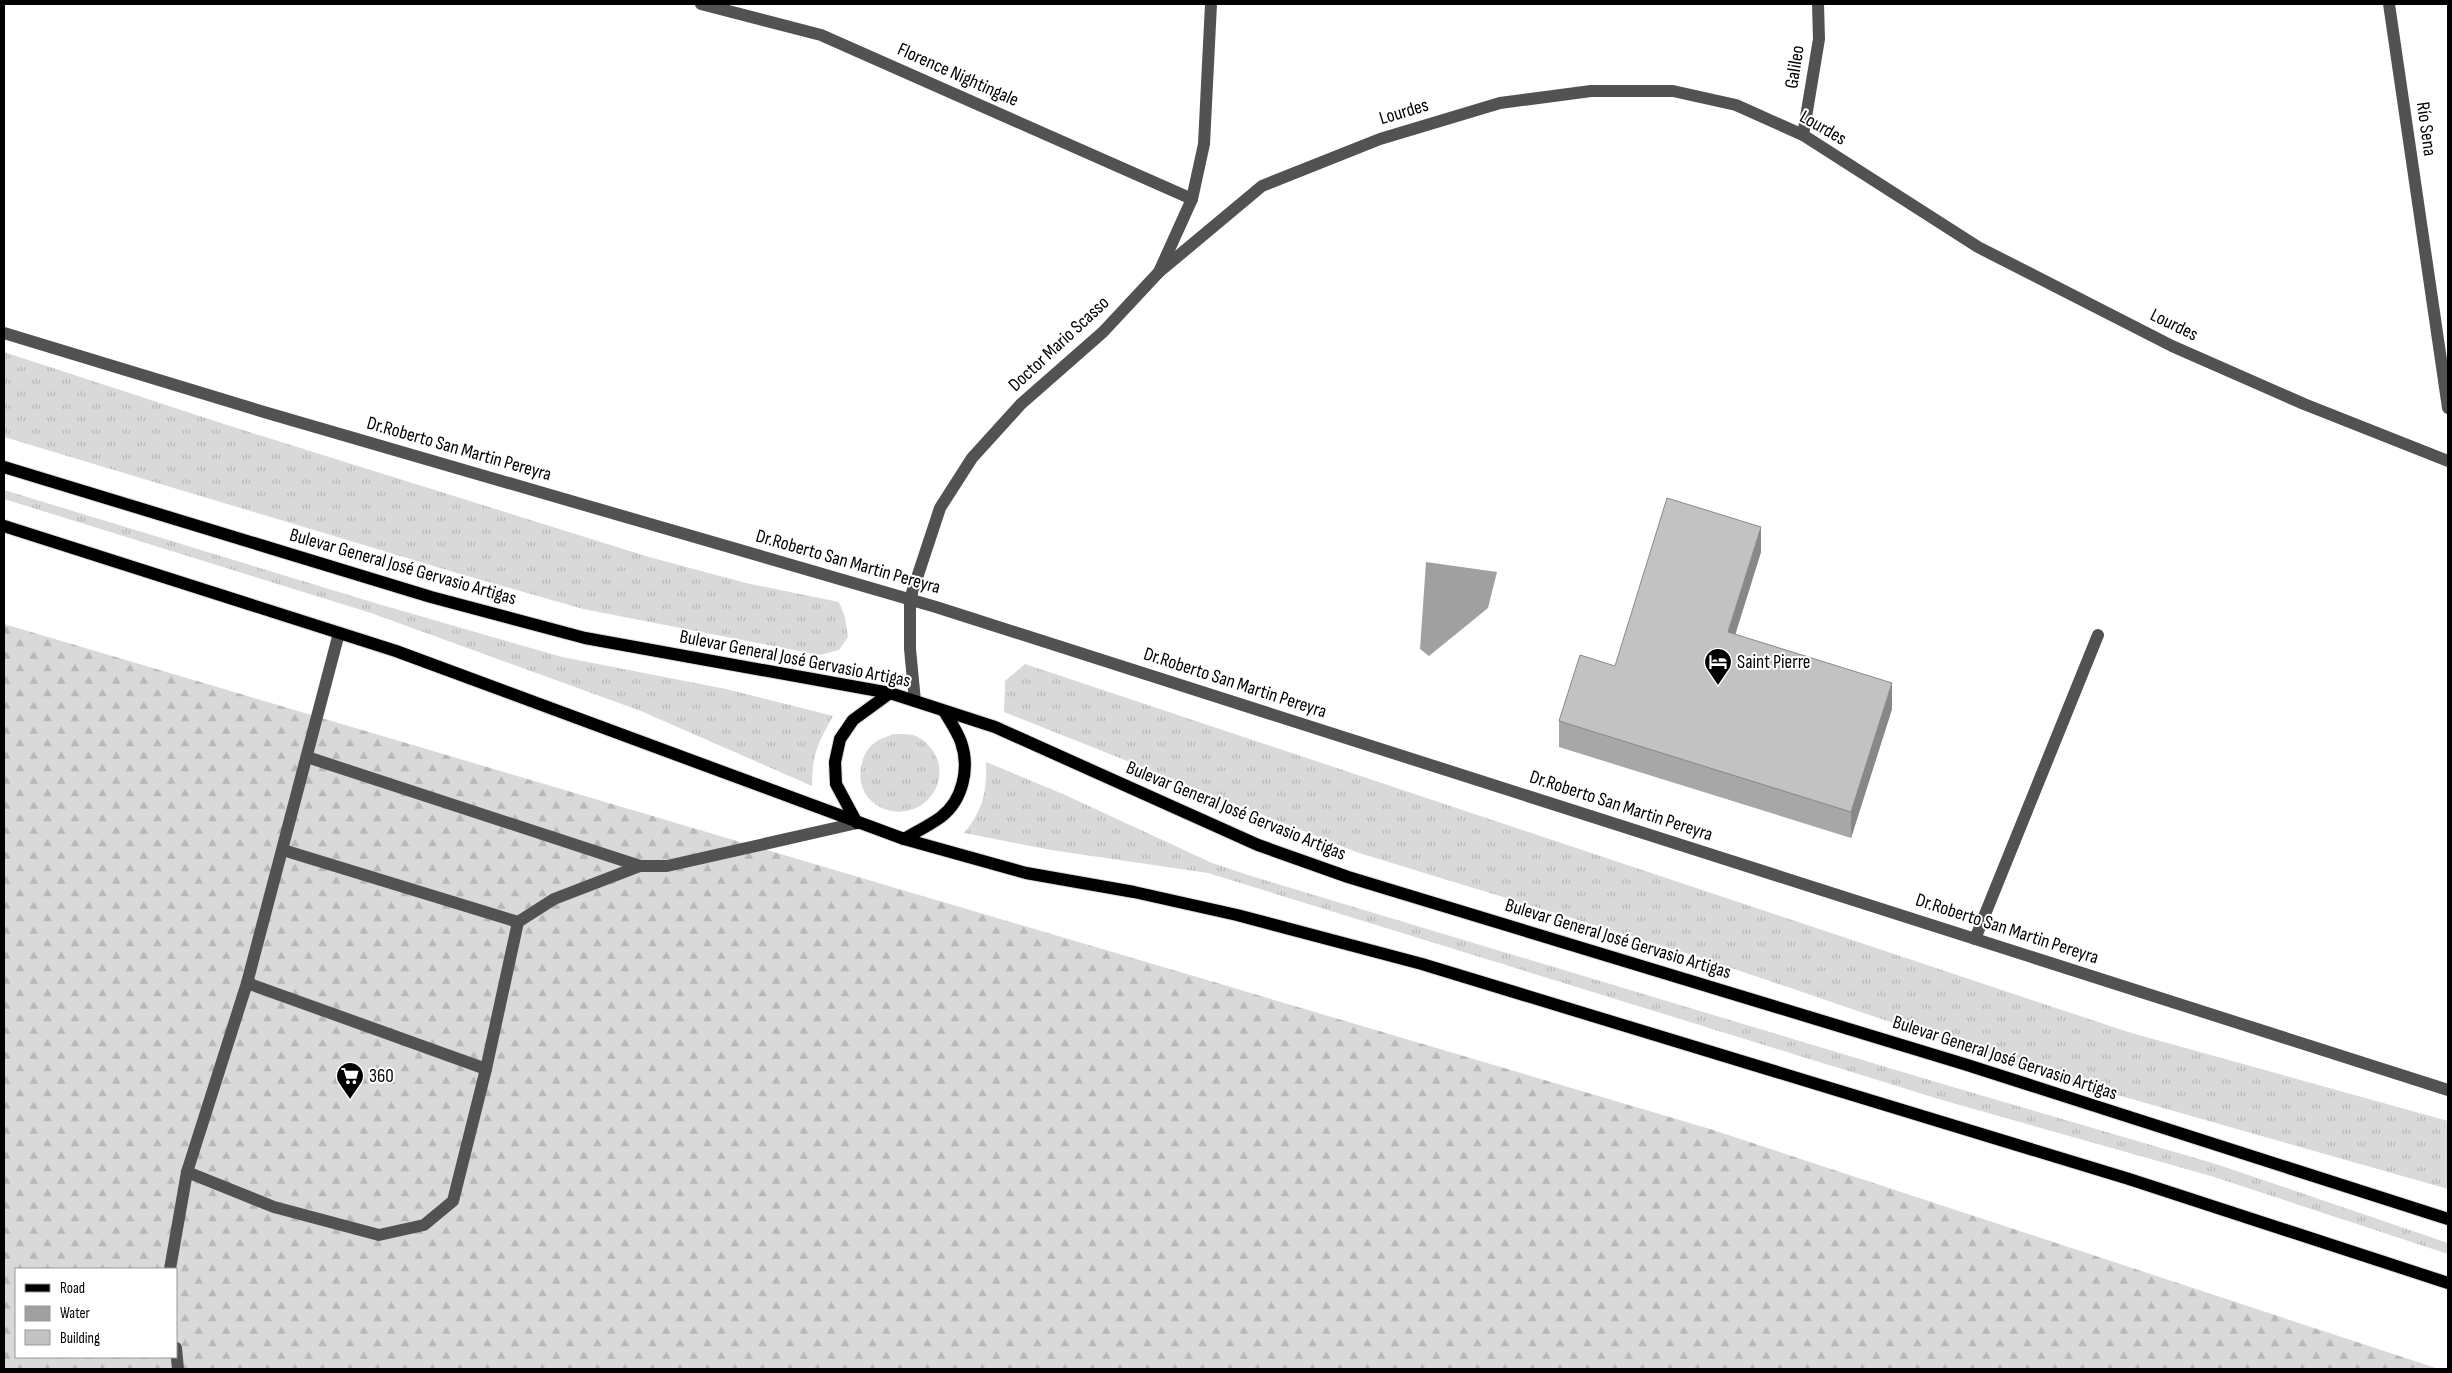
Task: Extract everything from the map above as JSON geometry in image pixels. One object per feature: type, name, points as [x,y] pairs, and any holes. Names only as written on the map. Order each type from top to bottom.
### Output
[{"type":"main road","name":"Bulevar General José Gervasio Artigas","points":[[4,467],[431,597],[585,638],[890,693],[995,727],[1258,845],[1348,878],[1964,1064],[2448,1219]]},
{"type":"main road","points":[[4,526],[396,650],[904,839],[1026,874],[1134,892],[1237,915],[1422,964],[2129,1179],[2448,1283]]},
{"type":"main road","points":[[857,823],[836,784],[835,762],[840,739],[853,720],[890,693]]},
{"type":"main road","points":[[904,839],[942,816],[955,801],[963,782],[966,761],[961,741],[944,711]]},
{"type":"street","name":"Florence Nightingale","points":[[701,4],[821,35],[1192,199]]},
{"type":"street","name":"Doctor Mario Scasso","points":[[916,702],[910,649],[910,599],[940,508],[972,458],[1021,404],[1103,332],[1159,272],[1192,199],[1204,144],[1211,4]]},
{"type":"street","name":"Galileo","points":[[1803,135],[1819,39],[1818,4]]},
{"type":"street","name":"Río Sena","points":[[2389,4],[2448,408]]},
{"type":"street","name":"Lourdes","points":[[1159,272],[1262,186],[1380,139],[1500,103],[1591,91],[1673,90],[1736,105],[1803,135],[1978,247],[2172,346],[2304,404],[2448,461]]},
{"type":"street","name":"Dr.Roberto San Martin Pereyra","points":[[4,333],[274,414],[910,599],[2448,1090]]},
{"type":"street","points":[[170,1268],[187,1172],[247,983],[339,633]]},
{"type":"street","points":[[1975,939],[2098,635]]},
{"type":"street","points":[[307,757],[640,866],[667,866],[857,823]]},
{"type":"street","points":[[283,850],[518,922]]},
{"type":"street","points":[[187,1172],[274,1207],[379,1235],[424,1225],[453,1201],[486,1069],[518,922],[554,899],[640,866]]},
{"type":"street","points":[[247,983],[486,1069]]},
{"type":"green space","points":[[4,352],[224,424],[649,557],[746,583],[839,602],[845,617],[848,637],[839,650],[820,655],[583,609],[4,437]]},
{"type":"green space","points":[[4,490],[375,603],[562,657],[726,689],[833,716],[817,749],[813,765],[812,786],[641,711],[371,613],[4,499]]},
{"type":"green space","points":[[4,624],[1710,1129],[2439,1369],[4,1369]]},
{"type":"green space","points":[[1025,664],[2128,1032],[2448,1121],[2448,1189],[2040,1073],[1702,958],[1359,853],[1004,712],[1005,681]]},
{"type":"green space","points":[[894,734],[914,735],[923,740],[937,758],[939,765],[939,780],[936,788],[926,801],[914,809],[900,812],[886,810],[874,803],[865,793],[861,780],[862,763],[867,751],[878,741]]},
{"type":"green space","points":[[986,762],[1063,794],[1212,863],[1946,1085],[2216,1164],[2448,1243],[2448,1254],[2211,1176],[1942,1100],[1208,873],[1051,850],[964,833],[980,808],[986,783]]},
{"type":"water","points":[[1426,562],[1497,572],[1488,608],[1429,656],[1420,649]]},
{"type":"building","name":"Saint Pierre","points":[[1667,498],[1761,527],[1728,632],[1892,683],[1851,812],[1559,721],[1580,655],[1615,666]]},
{"type":"place","name":"Saint Pierre","points":[[1718,686]]},
{"type":"place","name":"360","points":[[350,1100]]}]
